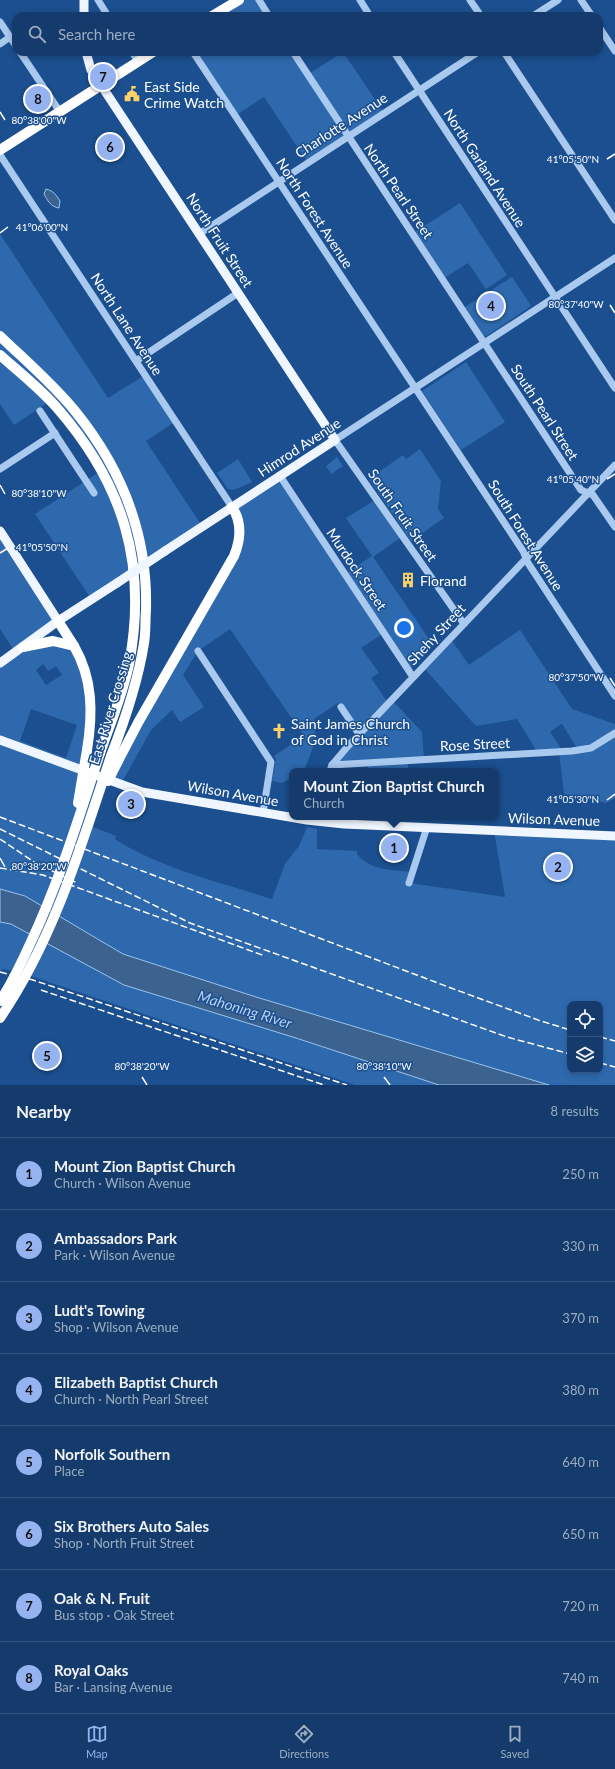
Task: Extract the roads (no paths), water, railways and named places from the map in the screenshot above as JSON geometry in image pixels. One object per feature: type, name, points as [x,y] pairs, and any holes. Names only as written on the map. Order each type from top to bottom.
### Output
[{"type":"highway","points":[[218,12],[234,1]]},
{"type":"highway","points":[[0,150],[146,56]]},
{"type":"highway","name":"East River Crossing","points":[[0,336],[58,392],[98,441],[123,488],[142,544],[146,578],[145,642],[114,758]]},
{"type":"highway","name":"East River Crossing","points":[[0,355],[57,407],[78,434],[111,486],[126,526],[134,563],[136,602],[134,632],[129,664],[72,836],[40,922],[10,986],[0,1001]]},
{"type":"highway","points":[[0,1018],[18,992],[52,925],[114,758],[138,721],[234,556],[240,532],[238,521],[232,507]]},
{"type":"highway","points":[[58,621],[74,646],[85,671],[91,696],[92,722],[72,836]]},
{"type":"highway","points":[[23,647],[53,641],[74,646]]},
{"type":"main road","points":[[84,0],[84,12]]},
{"type":"main road","name":"North Fruit Street","points":[[87,56],[91,70],[336,440]]},
{"type":"main road","name":"Himrod Avenue","points":[[0,663],[58,621],[336,440]]},
{"type":"main road","points":[[0,531],[58,621]]},
{"type":"main road","name":"Wilson Avenue","points":[[0,740],[142,792],[263,813],[289,816]]},
{"type":"main road","name":"Wilson Avenue","points":[[327,820],[427,828],[615,836]]},
{"type":"street","points":[[98,0],[106,12]]},
{"type":"street","points":[[259,0],[266,12]]},
{"type":"street","points":[[360,0],[368,12]]},
{"type":"street","points":[[470,0],[478,12]]},
{"type":"street","points":[[539,12],[558,0]]},
{"type":"street","points":[[581,0],[589,12]]},
{"type":"street","points":[[0,22],[12,40]]},
{"type":"street","points":[[603,33],[615,51]]},
{"type":"street","points":[[0,44],[10,37]]},
{"type":"street","points":[[23,56],[60,112]]},
{"type":"street","points":[[135,56],[138,61]]},
{"type":"street","name":"North Forest Avenue","points":[[196,56],[416,389]]},
{"type":"street","name":"North Pearl Street","points":[[296,56],[485,344]]},
{"type":"street","name":"North Garland Avenue","points":[[397,56],[615,388]]},
{"type":"street","name":"Charlotte Avenue","points":[[199,234],[472,56]]},
{"type":"street","points":[[507,56],[615,220]]},
{"type":"street","name":"North Lane Avenue","points":[[0,155],[232,507]]},
{"type":"street","name":"Himrod Avenue","points":[[336,440],[615,258]]},
{"type":"street","points":[[136,361],[238,293]]},
{"type":"street","name":"South Pearl Street","points":[[485,344],[581,490],[594,496],[615,527]]},
{"type":"street","name":"South Forest Avenue","points":[[416,389],[523,551],[528,563],[615,696]]},
{"type":"street","points":[[40,411],[94,493]]},
{"type":"street","points":[[0,469],[55,434]]},
{"type":"street","name":"South Fruit Street","points":[[336,440],[464,624]]},
{"type":"street","name":"Shehy Street","points":[[331,768],[359,734],[615,466]]},
{"type":"street","name":"Murdock Street","points":[[280,476],[413,677]]},
{"type":"street","points":[[198,651],[270,759],[271,764],[263,813]]},
{"type":"street","points":[[341,707],[359,734]]},
{"type":"street","name":"Rose Street","points":[[331,768],[572,751],[591,748],[615,733]]},
{"type":"street","points":[[409,883],[427,828]]},
{"type":"water","points":[[46,189],[53,192],[60,201],[59,208],[52,205],[48,201],[44,194]]},
{"type":"water","name":"Mahoning River","points":[[0,889],[25,896],[123,954],[256,997],[549,1085],[439,1085],[296,1038],[124,985],[11,924],[0,922]]},
{"type":"railway","points":[[0,817],[451,988],[567,1029]]},
{"type":"railway","points":[[0,829],[190,923],[507,1037],[567,1053]]},
{"type":"railway","points":[[0,839],[34,862],[77,883]]},
{"type":"railway","points":[[0,868],[43,875],[265,956]]},
{"type":"railway","points":[[0,972],[33,980],[347,1085]]},
{"type":"railway","points":[[41,990],[324,1085]]},
{"type":"railway","points":[[603,1038],[615,1041]]},
{"type":"railway","points":[[603,1064],[615,1067]]},
{"type":"place","name":"Oak & N. Fruit","points":[[103,77]]},
{"type":"place","name":"East Side Crime Watch","points":[[132,94]]},
{"type":"place","name":"Royal Oaks","points":[[38,99]]},
{"type":"place","name":"Six Brothers Auto Sales","points":[[110,147]]},
{"type":"place","name":"Elizabeth Baptist Church","points":[[491,306]]},
{"type":"place","name":"Florand","points":[[408,580]]},
{"type":"place","name":"Saint James Church of God in Christ","points":[[279,731]]},
{"type":"place","name":"Ludt's Towing","points":[[131,804]]},
{"type":"place","name":"Mount Zion Baptist Church","points":[[394,848]]},
{"type":"place","name":"Ambassadors Park","points":[[558,867]]},
{"type":"place","name":"Norfolk Southern","points":[[47,1056]]}]
